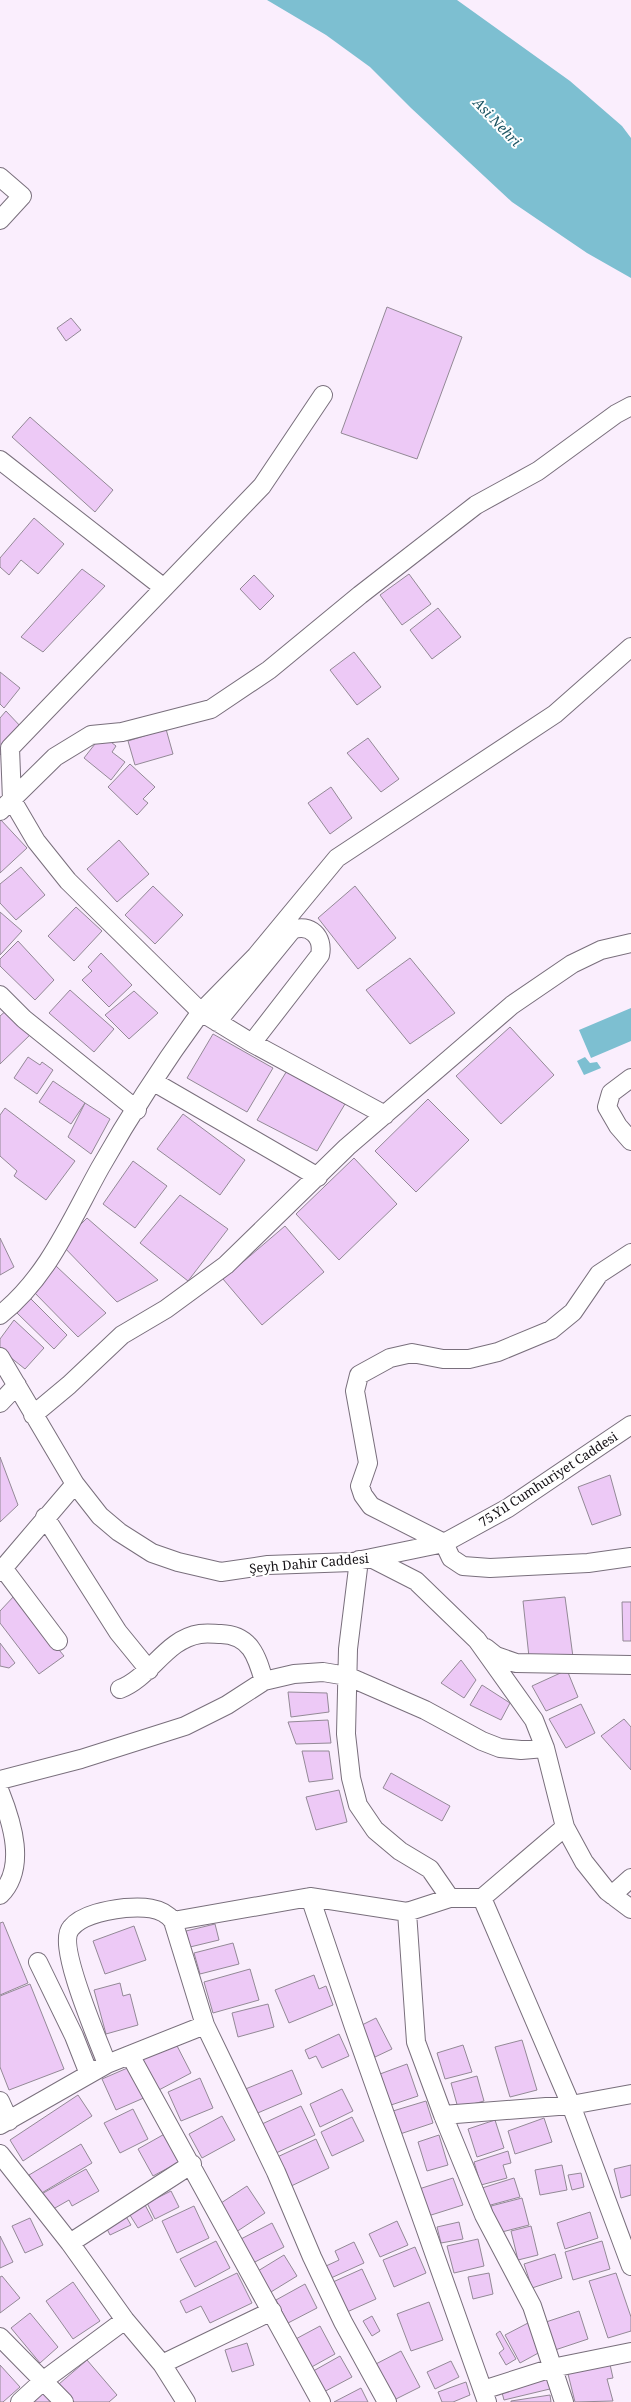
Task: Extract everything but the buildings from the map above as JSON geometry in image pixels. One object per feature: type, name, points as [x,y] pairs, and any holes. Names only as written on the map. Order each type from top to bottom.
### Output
[{"type":"street","points":[[0,177],[22,196],[0,220]]},
{"type":"street","points":[[323,395],[262,486],[10,748],[6,805],[68,881],[201,1012],[252,1043],[385,1114]]},
{"type":"street","points":[[6,805],[55,756],[91,735],[122,732],[211,709],[269,670],[360,595],[476,505],[538,472],[616,414],[631,406]]},
{"type":"street","points":[[0,460],[164,588]]},
{"type":"street","points":[[0,1315],[27,1291],[49,1262],[101,1166],[154,1082],[201,1012],[256,956],[337,858],[555,714],[631,647]]},
{"type":"street","points":[[217,1022],[292,930],[303,928],[309,929],[318,937],[321,943],[320,955],[252,1043]]},
{"type":"street","points":[[33,1415],[69,1385],[122,1335],[166,1309],[226,1265],[318,1177],[347,1147],[512,1005],[572,964],[601,950],[631,943]]},
{"type":"street","points":[[0,995],[24,1019],[137,1110]]},
{"type":"street","points":[[631,1078],[611,1093],[607,1107],[618,1126],[631,1141]]},
{"type":"street","points":[[154,1082],[318,1177]]},
{"type":"street","points":[[631,1253],[599,1274],[573,1312],[551,1330],[498,1352],[469,1359],[443,1359],[412,1353],[390,1358],[359,1375],[355,1391],[368,1463],[360,1486],[362,1495],[371,1506],[444,1543],[451,1558],[463,1566],[490,1568],[588,1563],[631,1557]]},
{"type":"street","name":"Şeyh Dahir Caddesi","points":[[0,1357],[75,1484],[100,1516],[119,1532],[152,1552],[178,1562],[221,1572],[268,1565],[365,1559],[444,1543]]},
{"type":"street","points":[[0,1403],[17,1385]]},
{"type":"street","name":"75.Yıl Cumhuriyet Caddesi","points":[[444,1543],[508,1508],[631,1425]]},
{"type":"street","points":[[58,1641],[2,1570],[45,1517],[75,1484]]},
{"type":"street","points":[[45,1517],[118,1632],[149,1670]]},
{"type":"street","points":[[450,1898],[430,1870],[400,1851],[375,1830],[358,1805],[351,1778],[346,1734],[347,1676],[365,1559],[416,1581],[477,1640],[496,1656],[516,1663],[631,1665]]},
{"type":"street","points":[[120,1689],[128,1686],[149,1670],[182,1640],[200,1634],[231,1634],[250,1645],[258,1660],[264,1681]]},
{"type":"street","points":[[477,1640],[534,1720],[545,1748],[565,1827],[584,1862],[612,1895],[631,1909]]},
{"type":"street","points":[[0,1780],[82,1759],[185,1726],[228,1705],[264,1681],[294,1674],[323,1672],[347,1676],[425,1710],[482,1741],[500,1748],[521,1750],[545,1748]]},
{"type":"street","points":[[0,1792],[12,1822],[15,1842],[10,1879],[0,1895]]},
{"type":"street","points":[[173,1921],[310,1897],[407,1912],[450,1898],[482,1898],[565,1827]]},
{"type":"street","points":[[612,1895],[631,1878]]},
{"type":"street","points":[[310,1897],[354,2027],[485,2396],[552,2368],[631,2352]]},
{"type":"street","points":[[482,1898],[571,2105],[631,2266]]},
{"type":"street","points":[[107,2064],[69,1961],[67,1938],[70,1928],[82,1920],[107,1911],[126,1908],[158,1910],[169,1916],[173,1921],[205,2025],[276,2172],[312,2257],[340,2315],[387,2402]]},
{"type":"street","points":[[407,1912],[416,2042],[443,2116],[484,2215],[532,2306],[564,2402]]},
{"type":"street","points":[[38,1962],[74,2036],[89,2074]]},
{"type":"street","points":[[0,2101],[5,2123],[107,2064],[205,2025]]},
{"type":"street","points":[[130,2054],[192,2164],[321,2402]]},
{"type":"street","points":[[443,2116],[571,2105],[631,2094]]},
{"type":"street","points":[[0,2154],[70,2243],[125,2320],[162,2364],[186,2402]]},
{"type":"street","points":[[70,2243],[192,2164]]},
{"type":"street","points":[[162,2364],[272,2311]]},
{"type":"street","points":[[20,2402],[44,2380],[125,2320]]},
{"type":"street","points":[[0,2337],[64,2402]]},
{"type":"water","name":"Asi Nehri","points":[[267,0],[457,0],[570,81],[622,126],[631,138],[631,278],[587,253],[512,202],[411,108],[370,67],[326,35]]},
{"type":"water","points":[[631,1008],[631,1041],[591,1058],[579,1030]]},
{"type":"water","points":[[585,1057],[590,1063],[597,1062],[601,1068],[584,1075],[577,1061]]}]
